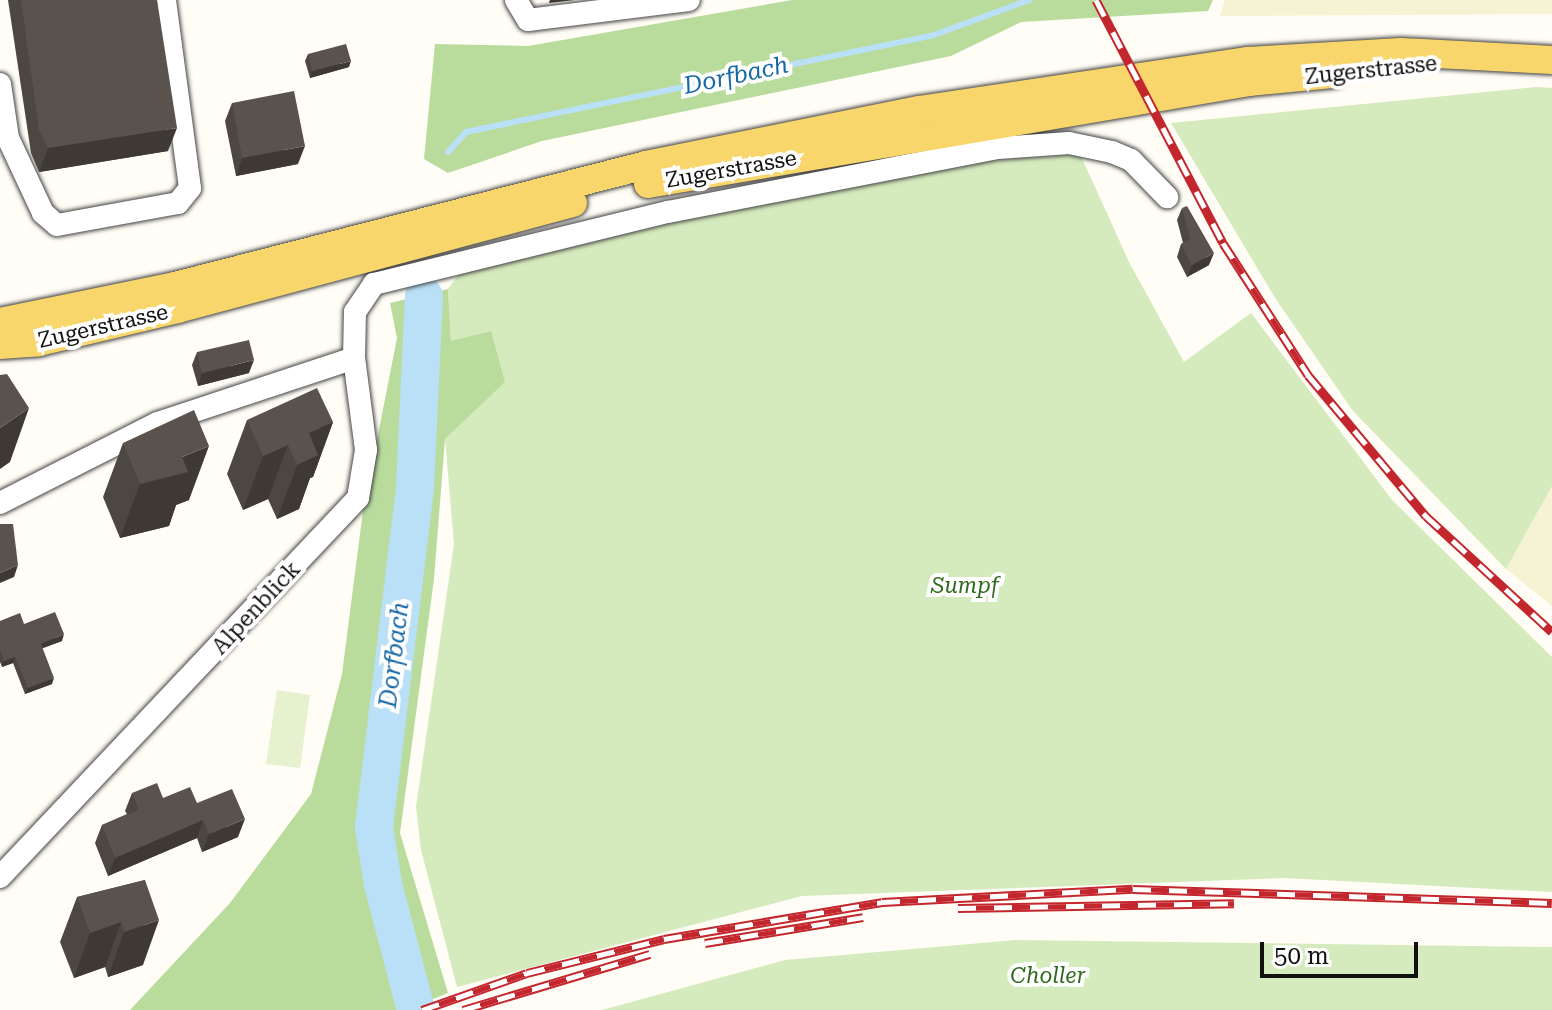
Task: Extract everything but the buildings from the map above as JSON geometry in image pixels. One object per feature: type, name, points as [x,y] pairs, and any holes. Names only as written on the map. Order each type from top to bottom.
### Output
[{"type":"main road","name":"Zugerstrasse","points":[[0,322],[175,286],[646,165],[919,110],[1248,61],[1401,52],[1475,59],[1552,60]]},
{"type":"main road","name":"Zugerstrasse","points":[[0,345],[39,342],[652,183],[1249,82],[1475,59]]},
{"type":"main road","points":[[0,309],[143,281],[175,286]]},
{"type":"main road","points":[[0,352],[39,342]]},
{"type":"street","points":[[0,84],[8,138],[43,213],[57,225],[178,203],[190,188],[165,0]]},
{"type":"street","points":[[516,0],[528,20],[689,0]]},
{"type":"street","name":"Zugerstrasse","points":[[374,284],[668,212],[998,148],[1069,143],[1112,152],[1131,160],[1167,197]]},
{"type":"street","name":"Alpenblick","points":[[0,877],[306,547],[358,498],[362,478],[364,418],[354,358],[355,312],[374,284]]},
{"type":"street","points":[[0,503],[158,423],[354,358]]},
{"type":"shaded area","points":[[1225,0],[1552,0],[1552,14],[1220,16]]},
{"type":"shaded area","points":[[1552,486],[1552,606],[1506,569]]},
{"type":"green space","points":[[792,0],[1213,0],[1208,11],[1021,22],[951,56],[542,141],[448,173],[424,159],[435,44],[528,46]]},
{"type":"green space","points":[[1536,87],[1552,88],[1552,486],[1506,569],[1353,411],[1275,298],[1171,123]]},
{"type":"green space","name":"Sumpf","points":[[1080,154],[1130,264],[1184,362],[1251,313],[1392,500],[1552,657],[1552,892],[1285,878],[802,896],[457,987],[421,850],[416,807],[454,544],[445,439],[504,382],[451,341],[448,289],[459,274],[631,228],[972,161]]},
{"type":"green space","points":[[448,289],[451,341],[491,331],[505,382],[445,439],[434,579],[400,833],[448,993],[406,1010],[130,1010],[230,903],[311,794],[342,674],[363,511],[397,338],[390,303]]},
{"type":"green space","points":[[277,690],[310,695],[300,768],[266,764]]},
{"type":"green space","name":"Choller","points":[[1016,940],[1552,947],[1552,1010],[602,1010],[785,960]]},
{"type":"waterway","name":"Dorfbach","points":[[448,152],[466,132],[934,35],[1029,0]]},
{"type":"waterway","name":"Dorfbach","points":[[416,1010],[383,884],[374,827],[415,487],[424,296]]},
{"type":"railway","points":[[1096,0],[1223,243],[1308,375],[1426,516],[1552,632]]},
{"type":"railway","points":[[422,1010],[527,973],[664,939],[882,902],[1133,889],[1552,903]]},
{"type":"railway","points":[[958,908],[1234,903]]},
{"type":"railway","points":[[705,943],[863,917]]},
{"type":"railway","points":[[463,1010],[650,954]]}]
